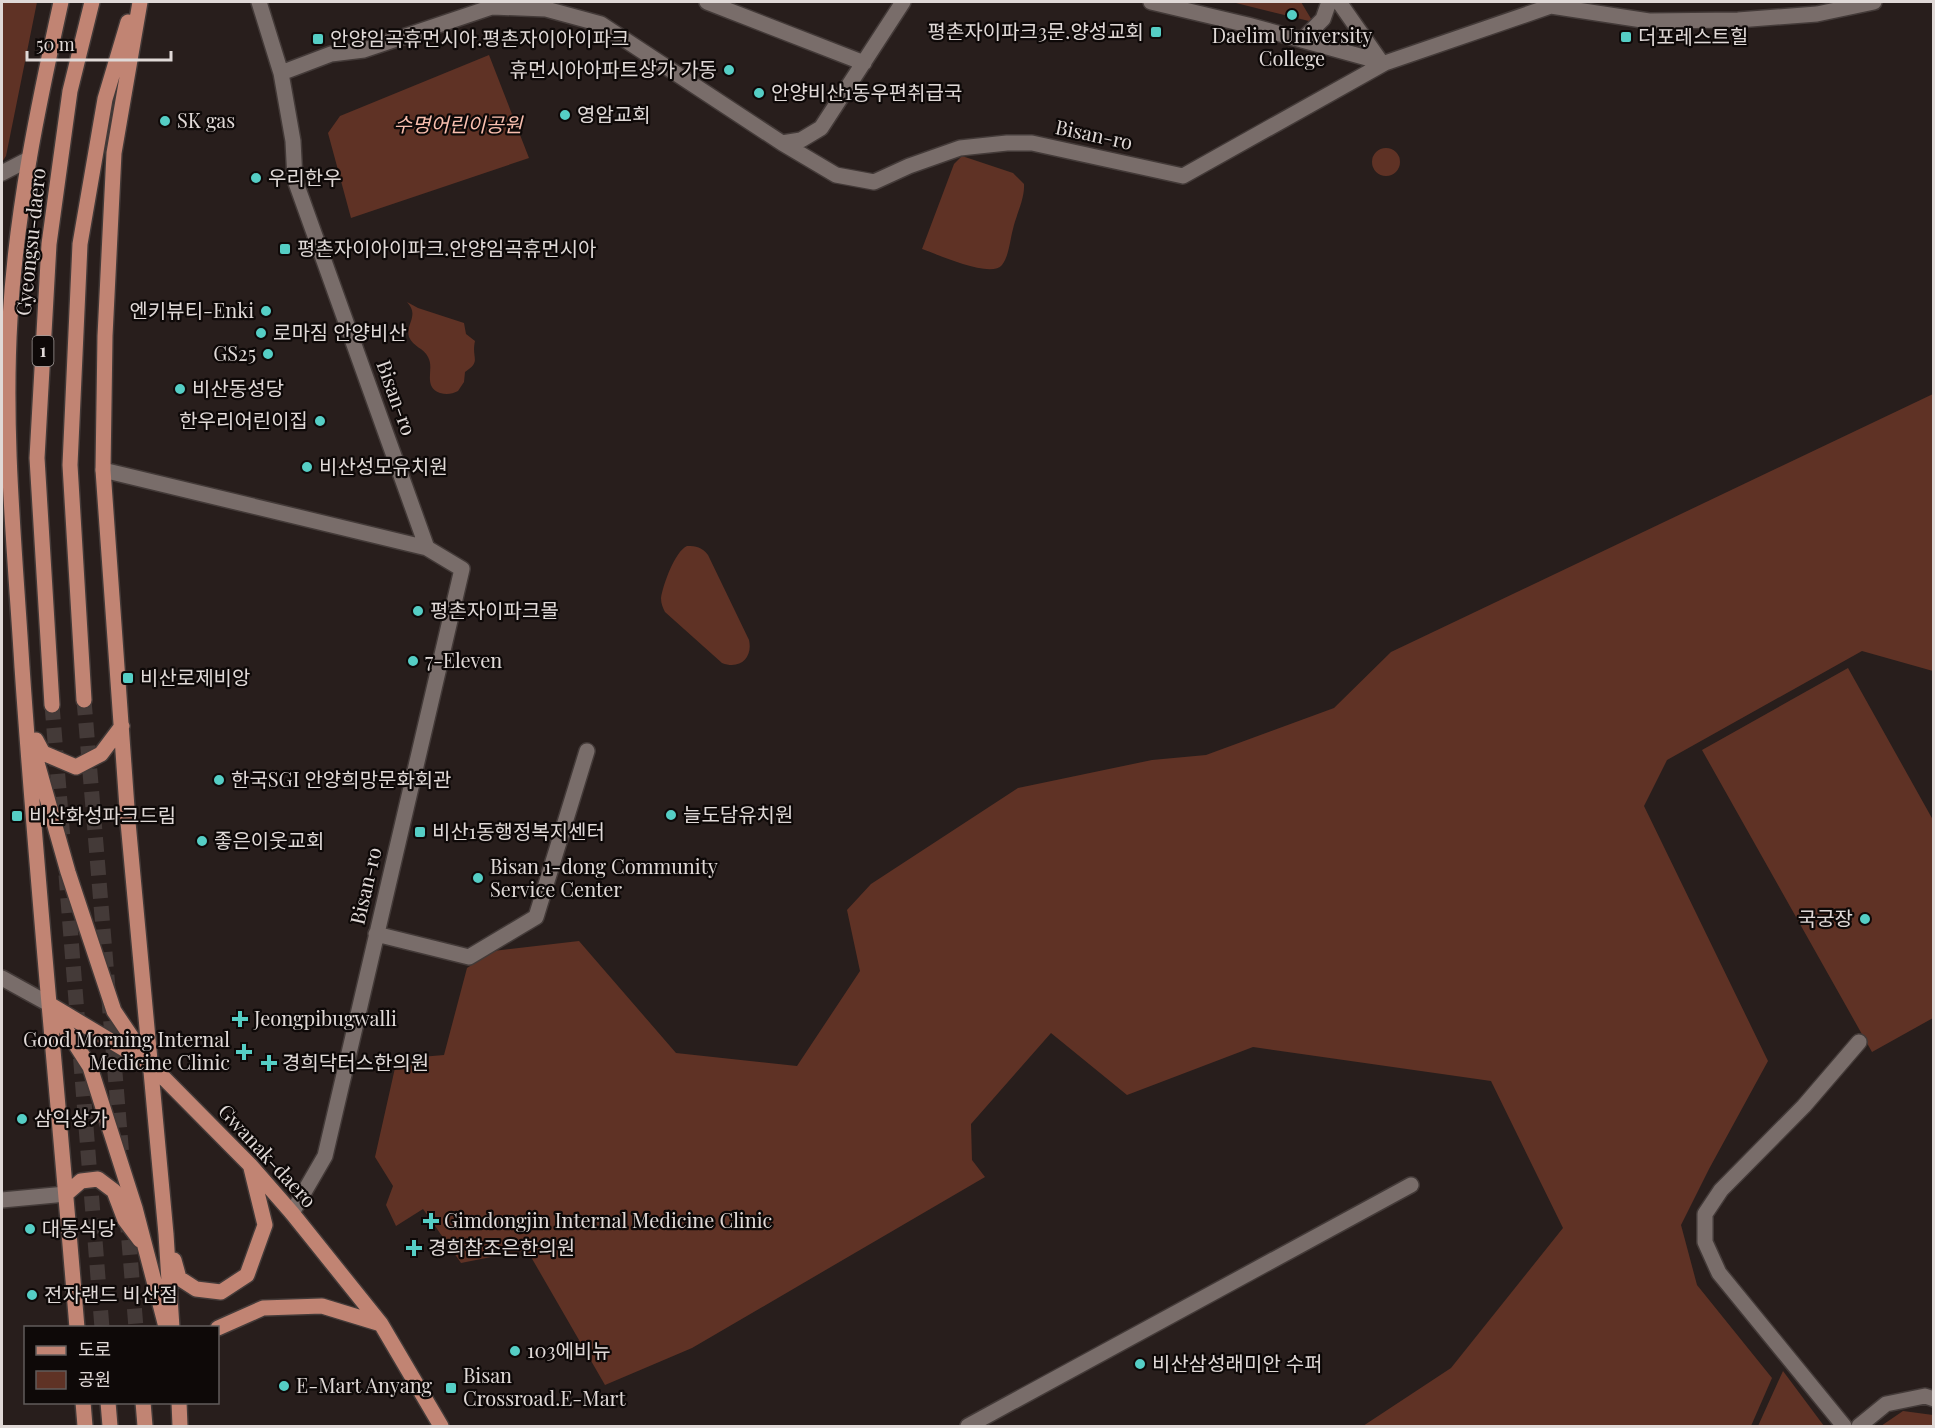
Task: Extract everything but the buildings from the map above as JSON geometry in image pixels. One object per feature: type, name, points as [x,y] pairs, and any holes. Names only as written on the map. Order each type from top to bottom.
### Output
[{"type":"main road","points":[[61,2],[29,159],[6,320],[5,450],[77,1326]]},
{"type":"main road","name":"Gyeongsu-daero","points":[[52,705],[37,458],[48,244],[70,91],[92,2]]},
{"type":"main road","name":"1","points":[[84,700],[70,465],[80,244],[105,99],[134,2]]},
{"type":"main road","points":[[140,2],[114,153],[105,336],[102,470],[172,1326]]},
{"type":"main road","points":[[26,722],[43,753],[76,767],[101,754],[122,726]]},
{"type":"main road","points":[[26,722],[68,872],[114,1011],[151,1065]]},
{"type":"main road","points":[[49,1004],[90,1067],[166,1326]]},
{"type":"main road","name":"Gwanak-daero","points":[[49,1004],[151,1065],[250,1165],[292,1213],[381,1324],[441,1426]]},
{"type":"main road","points":[[166,1234],[179,1278],[196,1289],[222,1292],[248,1275],[265,1225],[250,1165]]},
{"type":"main road","points":[[66,1194],[81,1181],[98,1179],[114,1191],[125,1220],[145,1247]]},
{"type":"main road","points":[[219,1328],[263,1308],[322,1306],[381,1324]]},
{"type":"main road","points":[[83,1404],[85,1426]]},
{"type":"main road","points":[[108,1404],[110,1426]]},
{"type":"main road","points":[[143,1404],[145,1426]]},
{"type":"main road","points":[[178,1404],[180,1426]]},
{"type":"street","points":[[259,2],[281,73]]},
{"type":"street","points":[[707,2],[864,63]]},
{"type":"street","points":[[782,143],[801,140],[821,128],[903,2]]},
{"type":"street","points":[[1151,2],[1383,62]]},
{"type":"street","points":[[1302,40],[1323,19],[1329,2]]},
{"type":"street","points":[[1339,2],[1383,62]]},
{"type":"street","name":"Bisan-ro","points":[[292,1213],[325,1156],[462,569],[427,548],[295,180],[293,141],[281,73],[330,54],[364,50],[492,7],[546,9],[601,24],[782,143],[836,175],[874,182],[909,166],[960,148],[1032,143],[1183,176],[1383,62],[1551,6],[1649,21],[1738,20],[1816,14],[1874,2]]},
{"type":"street","points":[[2,173],[29,159]]},
{"type":"street","points":[[102,470],[427,548]]},
{"type":"street","points":[[376,934],[469,957],[536,917],[587,751]]},
{"type":"street","name":"Gwanak-daero","points":[[2,978],[49,1004]]},
{"type":"street","points":[[1844,1426],[1719,1273],[1705,1242],[1705,1214],[1722,1190],[1804,1106],[1859,1042]]},
{"type":"street","points":[[968,1426],[1411,1185]]},
{"type":"street","points":[[2,1200],[66,1194]]},
{"type":"street","points":[[1859,1426],[1886,1404],[1925,1396],[1934,1399]]},
{"type":"green space","points":[[2,2],[37,2],[6,156],[2,162]]},
{"type":"green space","points":[[1232,2],[1301,2],[1313,22]]},
{"type":"green space","name":"수명어린이공원","points":[[489,55],[529,158],[351,218],[328,133],[340,116]]},
{"type":"green space","points":[[1386,148],[1396,152],[1400,162],[1396,172],[1386,176],[1376,172],[1372,162],[1376,152]]},
{"type":"green space","points":[[962,156],[1013,173],[1024,184],[1008,253],[1002,265],[996,269],[976,267],[922,249],[954,164]]},
{"type":"green space","points":[[407,302],[418,308],[464,323],[466,334],[475,341],[475,362],[465,372],[464,382],[458,391],[443,394],[432,386],[428,357],[409,337],[412,312]]},
{"type":"green space","points":[[1933,394],[1933,671],[1862,651],[1667,760],[1644,806],[1768,1061],[1681,1225],[1697,1285],[1772,1378],[1751,1426],[1363,1426],[1451,1368],[1563,1228],[1491,1081],[1253,1047],[1127,1095],[1051,1033],[971,1124],[972,1160],[985,1177],[692,1348],[605,1385],[527,1250],[461,1263],[423,1209],[396,1226],[386,1205],[393,1186],[375,1157],[397,1059],[444,1055],[467,968],[493,951],[579,941],[676,1053],[797,1066],[860,971],[847,910],[871,884],[1018,788],[1152,760],[1206,755],[1334,708],[1391,652]]},
{"type":"green space","points":[[687,546],[699,548],[708,555],[749,640],[749,652],[740,664],[722,663],[665,612],[661,598],[667,577],[678,554]]},
{"type":"green space","name":"국궁장","points":[[1848,668],[1933,820],[1933,1018],[1872,1052],[1702,750]]},
{"type":"green space","points":[[1783,1371],[1824,1426],[1758,1426]]},
{"type":"green space","points":[[1903,1411],[1933,1415],[1933,1426],[1881,1426]]},
{"type":"tunnel","points":[[84,700],[122,1157]]},
{"type":"tunnel","points":[[52,705],[63,839]]},
{"type":"tunnel","points":[[66,875],[102,1326]]},
{"type":"tunnel","points":[[127,1217],[136,1326]]},
{"type":"place","name":"Daelim University College","points":[[1292,15]]},
{"type":"place","name":"평촌자이파크3문.양성교회","points":[[1156,32]]},
{"type":"place","name":"더포레스트힐","points":[[1626,37]]},
{"type":"place","name":"안양임곡휴먼시아.평촌자이아이파크","points":[[318,39]]},
{"type":"place","name":"휴먼시아아파트상가 가동","points":[[729,70]]},
{"type":"place","name":"안양비산1동우편취급국","points":[[759,93]]},
{"type":"place","name":"영암교회","points":[[565,115]]},
{"type":"place","name":"SK gas","points":[[165,121]]},
{"type":"place","name":"우리한우","points":[[256,178]]},
{"type":"place","name":"평촌자이아이파크.안양임곡휴먼시아","points":[[285,249]]},
{"type":"place","name":"엔키뷰티-Enki","points":[[266,311]]},
{"type":"place","name":"로마짐 안양비산","points":[[261,333]]},
{"type":"place","name":"GS25","points":[[268,354]]},
{"type":"place","name":"비산동성당","points":[[180,389]]},
{"type":"place","name":"한우리어린이집","points":[[320,421]]},
{"type":"place","name":"비산성모유치원","points":[[307,467]]},
{"type":"place","name":"평촌자이파크몰","points":[[418,611]]},
{"type":"place","name":"7-Eleven","points":[[413,661]]},
{"type":"place","name":"비산로제비앙","points":[[128,678]]},
{"type":"place","name":"한국SGI 안양희망문화회관","points":[[219,780]]},
{"type":"place","name":"늘도담유치원","points":[[671,815]]},
{"type":"place","name":"비산화성파크드림","points":[[17,816]]},
{"type":"place","name":"비산1동행정복지센터","points":[[420,832]]},
{"type":"place","name":"좋은이웃교회","points":[[202,841]]},
{"type":"place","name":"Bisan 1-dong Community Service Center","points":[[478,878]]},
{"type":"place","name":"국궁장","points":[[1865,919]]},
{"type":"place","name":"Jeongpibugwalli","points":[[240,1019]]},
{"type":"place","name":"Good Morning Internal Medicine Clinic","points":[[244,1052]]},
{"type":"place","name":"경희닥터스한의원","points":[[269,1063]]},
{"type":"place","name":"삼익상가","points":[[22,1119]]},
{"type":"place","name":"Gimdongjin Internal Medicine Clinic","points":[[431,1221]]},
{"type":"place","name":"대동식당","points":[[30,1229]]},
{"type":"place","name":"경희참조은한의원","points":[[414,1248]]},
{"type":"place","name":"전자랜드 비산점","points":[[32,1295]]},
{"type":"place","name":"103에비뉴","points":[[515,1351]]},
{"type":"place","name":"비산삼성래미안 수퍼","points":[[1140,1364]]},
{"type":"place","name":"E-Mart Anyang","points":[[284,1386]]},
{"type":"place","name":"Bisan Crossroad.E-Mart","points":[[451,1388]]}]
